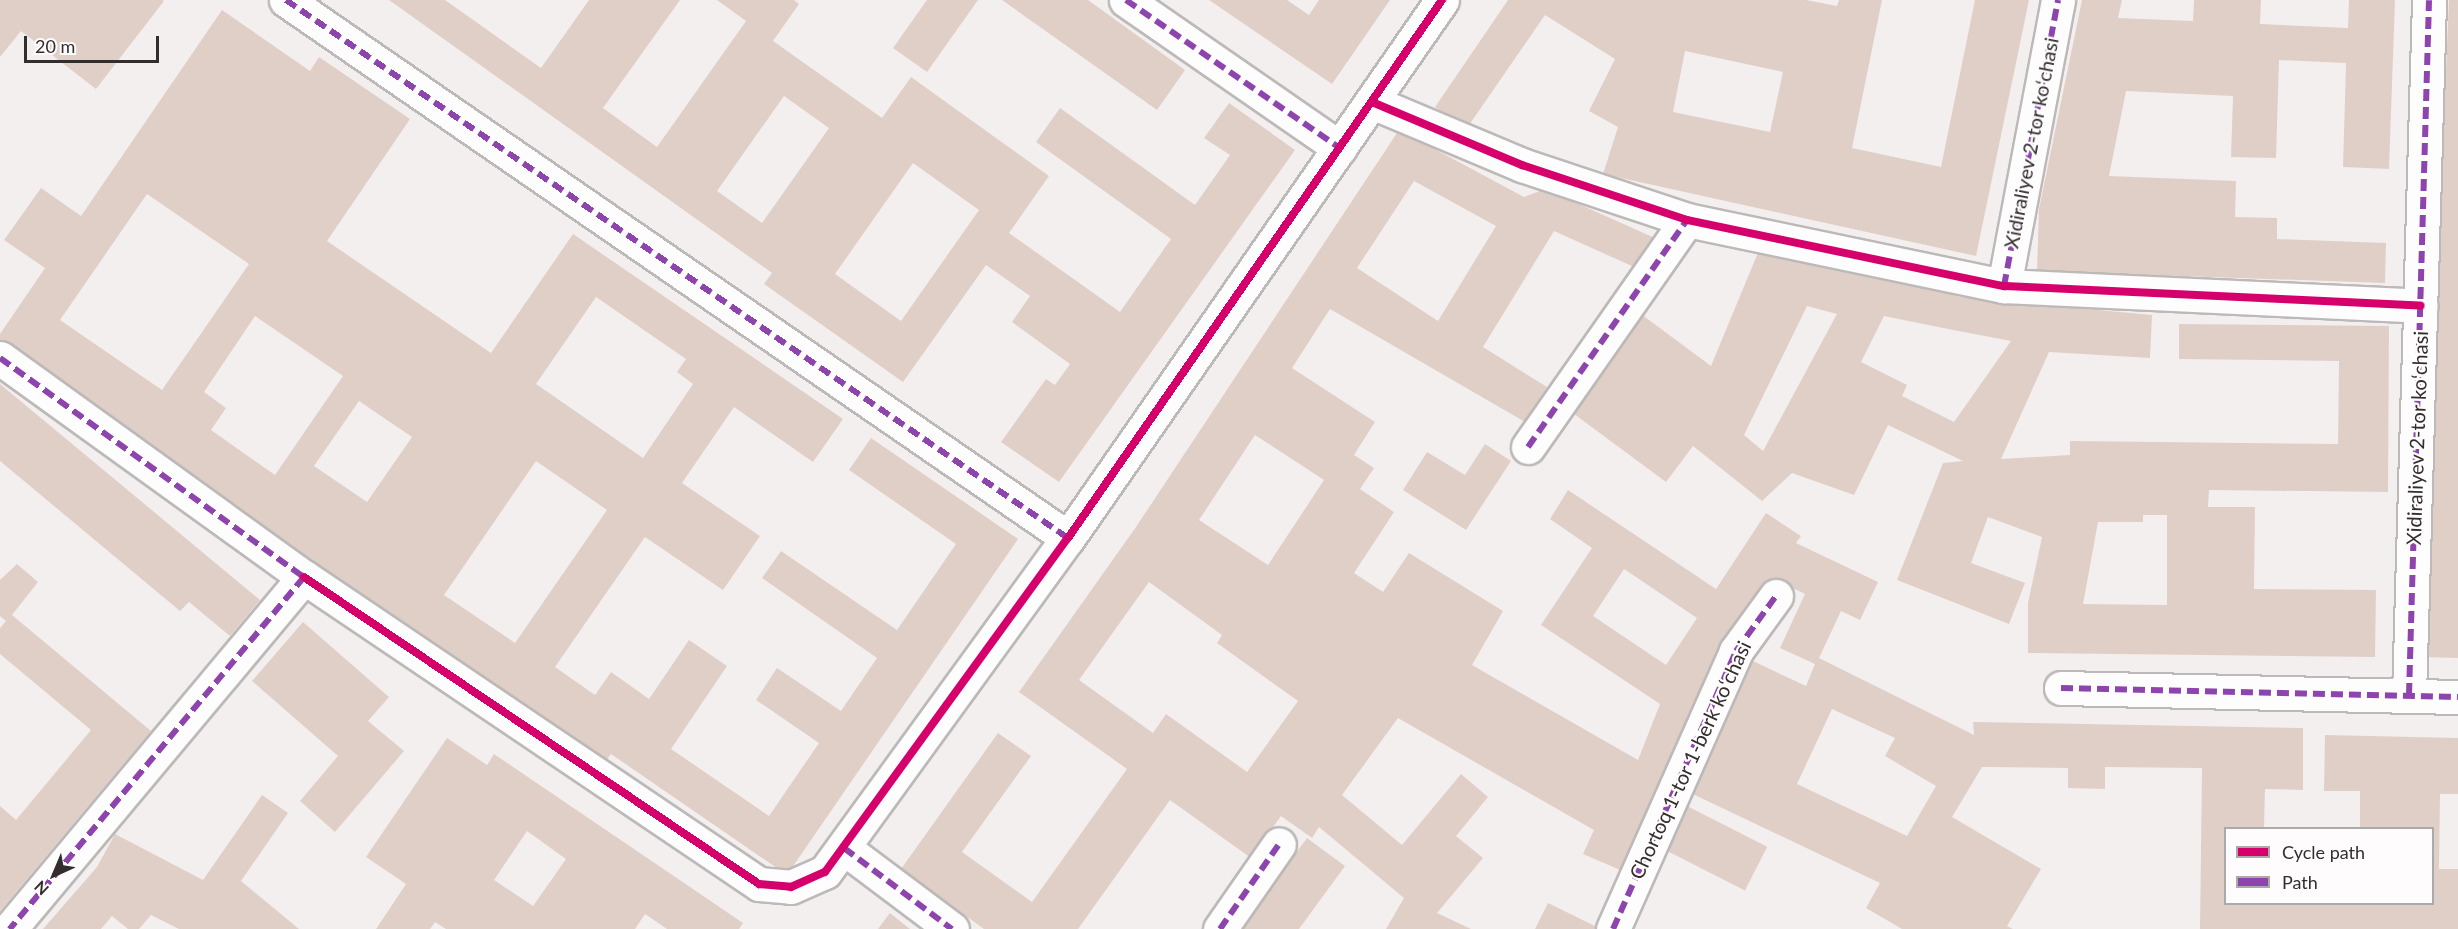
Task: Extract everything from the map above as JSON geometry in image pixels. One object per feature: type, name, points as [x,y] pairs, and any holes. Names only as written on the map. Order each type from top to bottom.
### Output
[{"type":"street","points":[[286,0],[1068,538]]},
{"type":"street","points":[[1126,0],[1340,148]]},
{"type":"street","points":[[0,358],[304,577],[759,884],[791,887],[825,872],[844,848],[1068,538],[1442,0]]},
{"type":"street","name":"Xidiraliyev 2-tor koʻchasi","points":[[2004,286],[2058,0]]},
{"type":"street","name":"Xidiraliyev 2-tor koʻchasi","points":[[2409,696],[2429,0]]},
{"type":"street","points":[[1372,102],[1522,165],[1688,219],[2004,286],[2421,306]]},
{"type":"street","points":[[1528,447],[1688,219]]},
{"type":"street","points":[[10,929],[304,577]]},
{"type":"street","name":"Chortoq 1-tor 1-berk koʻchasi","points":[[1613,929],[1736,651],[1776,596]]},
{"type":"street","points":[[2061,688],[2458,697]]},
{"type":"street","points":[[1220,929],[1279,844]]},
{"type":"street","points":[[844,848],[952,929]]},
{"type":"building","points":[[0,0],[164,1],[96,89],[21,31],[0,57]]},
{"type":"building","points":[[389,0],[445,0],[541,68],[589,0],[680,0],[603,108],[657,147],[746,21],[717,0],[794,0],[799,4],[773,41],[882,118],[911,77],[1049,176],[1009,233],[1120,312],[1171,239],[1036,142],[1060,108],[1195,205],[1230,155],[1204,138],[1229,103],[1295,150],[1059,482],[1001,442],[1046,379],[1055,385],[1070,364],[1012,322],[1030,296],[986,265],[903,382],[764,284],[772,273]],"holes":[[[784,96],[829,128],[762,223],[717,191]],[[913,163],[979,210],[901,321],[835,274]]]},
{"type":"building","points":[[927,0],[978,0],[927,72],[893,48]]},
{"type":"building","points":[[1002,0],[1088,0],[1185,70],[1157,110]]},
{"type":"building","points":[[1209,0],[1287,0],[1309,15],[1319,0],[1390,0],[1332,84]]},
{"type":"building","points":[[1508,0],[1806,0],[1837,6],[1839,0],[1882,0],[1852,148],[1941,167],[1975,0],[2029,0],[1976,256],[1603,174],[1618,127],[1589,111],[1615,59],[1545,15],[1467,128],[1435,107]],"holes":[[[1685,51],[1783,72],[1770,132],[1673,112]]]},
{"type":"building","points":[[2082,0],[2122,0],[2118,18],[2193,21],[2194,0],[2261,0],[2260,24],[2348,28],[2349,0],[2395,0],[2389,169],[2343,167],[2346,63],[2279,60],[2276,158],[2231,157],[2233,96],[2126,91],[2109,176],[2236,181],[2235,217],[2277,218],[2277,239],[2386,243],[2385,283],[2037,271],[2039,209]]},
{"type":"building","points":[[2449,0],[2458,0],[2458,658],[2421,657]]},
{"type":"building","points":[[222,10],[310,71],[319,57],[410,119],[327,241],[491,353],[573,234],[843,419],[813,462],[734,407],[682,483],[760,536],[723,590],[645,537],[555,667],[595,695],[611,672],[649,699],[689,640],[727,666],[671,749],[769,816],[819,743],[756,700],[777,668],[841,711],[877,658],[762,578],[781,551],[897,630],[956,544],[849,470],[871,438],[1018,539],[787,875],[611,754],[605,762],[0,345],[0,334],[45,268],[4,240],[41,188],[81,216]],"holes":[[[147,194],[249,264],[162,390],[60,320]],[[596,297],[686,359],[677,372],[693,384],[643,458],[536,384]],[[255,316],[343,376],[275,475],[211,430],[226,408],[204,392]],[[359,401],[412,437],[367,502],[314,466]],[[536,461],[607,510],[515,643],[444,595]]]},
{"type":"building","points":[[1399,130],[1524,197],[1545,189],[1657,239],[1643,271],[1554,231],[1483,347],[1547,387],[1525,422],[1330,309],[1292,368],[1375,422],[1354,455],[1374,468],[1360,489],[1394,512],[1354,573],[1383,592],[1409,553],[1503,611],[1472,665],[1638,760],[1660,704],[1541,625],[1592,548],[1550,519],[1568,490],[1716,589],[1766,513],[1801,536],[1796,543],[1878,582],[1860,620],[1841,611],[1819,658],[1974,735],[1973,722],[2303,728],[2303,790],[2265,789],[2264,827],[2224,827],[2224,905],[2434,905],[2434,827],[2360,827],[2360,791],[2324,791],[2325,735],[2458,738],[2458,794],[2440,794],[2439,869],[2458,869],[2458,929],[2200,929],[2202,768],[2105,767],[2105,789],[2068,788],[2068,768],[1982,767],[1952,817],[2041,869],[2007,926],[2013,929],[1902,929],[1866,908],[1880,883],[1680,788],[1742,656],[1806,686],[1815,664],[1780,648],[1805,594],[1772,578],[1731,640],[1625,872],[1583,854],[1594,830],[1398,718],[1342,795],[1402,845],[1461,774],[1488,797],[1456,836],[1483,858],[1437,913],[1471,929],[1386,929],[1404,898],[1319,827],[1312,838],[1281,816],[1251,858],[1170,800],[1078,929],[984,929],[901,869],[998,733],[1031,756],[962,852],[1032,902],[1127,769],[1019,692],[1136,527]],"holes":[[[1414,181],[1496,226],[1438,321],[1357,268]],[[1255,435],[1324,480],[1268,565],[1199,520]],[[1624,569],[1697,618],[1666,665],[1593,616]],[[1149,582],[1222,635],[1217,643],[1298,701],[1247,772],[1166,714],[1153,733],[1079,680]],[[1832,709],[1895,738],[1885,756],[1936,786],[1907,836],[1797,784]]]},
{"type":"building","points":[[1762,243],[1960,297],[2152,315],[2150,358],[2049,352],[2001,459],[2070,455],[2070,441],[2338,444],[2339,361],[2179,359],[2179,324],[2389,326],[2388,492],[2209,490],[2208,507],[2255,507],[2254,589],[2376,590],[2375,657],[2028,653],[2028,603],[2042,537],[1988,517],[1971,563],[2025,583],[2009,624],[1897,580],[1943,463],[1963,461],[1888,425],[1854,495],[1792,473],[1762,501],[1693,446],[1666,482],[1570,411],[1641,314],[1711,366]],"holes":[[[1807,306],[1837,314],[1763,451],[1744,435]],[[1884,316],[1953,330],[2011,341],[1954,422],[1902,396],[1907,385],[1861,362]],[[2143,515],[2167,515],[2167,605],[2083,604],[2098,522],[2143,522]]]},
{"type":"building","points":[[0,384],[260,600],[230,636],[189,602],[180,611],[0,461]]},
{"type":"building","points":[[1485,444],[1511,461],[1466,530],[1403,490],[1427,452],[1465,475]]},
{"type":"building","points":[[17,564],[38,582],[12,615],[151,731],[0,911],[0,806],[16,820],[91,730],[0,654],[0,628],[6,621],[0,616],[0,580]]},
{"type":"building","points":[[303,622],[389,697],[368,721],[404,751],[335,832],[300,801],[338,756],[252,681]]},
{"type":"building","points":[[447,738],[487,765],[494,754],[743,923],[739,929],[667,929],[645,914],[635,929],[446,929],[435,922],[430,929],[376,929],[406,884],[366,857]],"holes":[[[527,831],[566,859],[533,906],[494,880]]]},
{"type":"building","points":[[262,795],[288,813],[241,881],[299,929],[179,929],[151,915],[139,929],[128,929],[112,916],[101,929],[43,929],[97,867],[115,834],[203,880]]},
{"type":"building","points":[[1687,806],[1767,847],[1745,891],[1665,850]]},
{"type":"building","points":[[1307,838],[1345,866],[1299,929],[1240,929]]},
{"type":"building","points":[[1548,903],[1601,929],[1535,929]]},
{"type":"building","points":[[890,913],[910,929],[878,929]]},
{"type":"marked path","points":[[286,0],[1068,538]]},
{"type":"marked path","points":[[1126,0],[1340,148]]},
{"type":"marked path","points":[[2004,286],[2058,0]]},
{"type":"marked path","points":[[2409,695],[2429,0]]},
{"type":"marked path","points":[[1528,447],[1687,220]]},
{"type":"marked path","points":[[0,358],[304,577],[10,929]]},
{"type":"marked path","points":[[1613,929],[1736,651],[1776,596]]},
{"type":"marked path","points":[[2061,688],[2458,697]]},
{"type":"marked path","points":[[1220,929],[1279,844]]},
{"type":"marked path","points":[[844,848],[952,929]]},
{"type":"cycle path","points":[[304,577],[759,884],[791,887],[825,872],[1068,538],[1442,0]]},
{"type":"cycle path","points":[[1372,102],[1522,165],[1687,220],[2004,286],[2421,306]]}]
